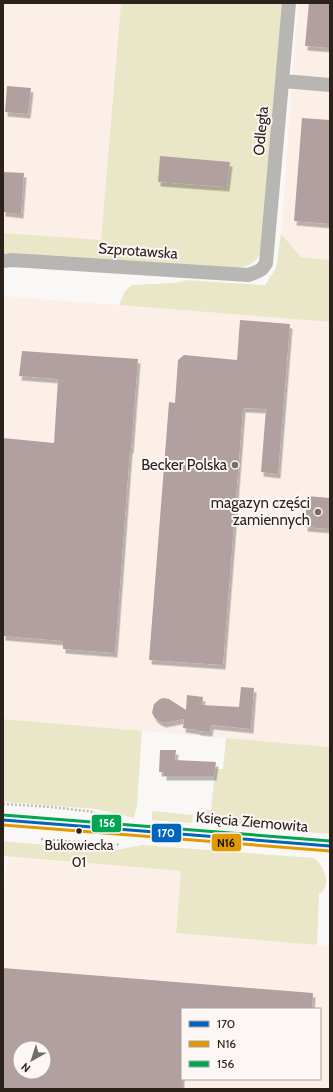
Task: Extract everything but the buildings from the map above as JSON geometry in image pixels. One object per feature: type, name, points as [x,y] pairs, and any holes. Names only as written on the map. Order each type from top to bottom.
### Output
[{"type":"street","name":"Odległa","points":[[266,262],[289,3]]},
{"type":"street","points":[[283,82],[330,85]]},
{"type":"street","name":"Szprotawska","points":[[3,261],[12,260],[248,275],[259,272],[266,262]]},
{"type":"street","name":"Księcia Ziemowita","points":[[3,820],[330,846]]},
{"type":"shaded area","points":[[3,3],[121,3],[101,241],[3,233]]},
{"type":"shaded area","points":[[121,3],[283,3],[263,247],[254,262],[246,266],[229,269],[3,253],[3,233],[101,240]]},
{"type":"shaded area","points":[[298,3],[330,3],[330,260],[301,257],[281,234]]},
{"type":"shaded area","points":[[281,234],[301,257],[330,260],[330,322],[119,305],[125,291],[132,285],[173,283],[188,280],[265,285],[276,268]]},
{"type":"shaded area","points":[[3,296],[330,322],[330,747],[3,719]]},
{"type":"shaded area","points":[[3,719],[142,731],[137,805],[134,818],[96,809],[3,802]]},
{"type":"shaded area","points":[[226,738],[330,747],[330,834],[203,824],[205,810],[211,810],[215,769],[223,769]]},
{"type":"shaded area","points":[[152,811],[193,815],[192,823],[152,820]]},
{"type":"shaded area","points":[[3,841],[110,851],[142,845],[314,858],[318,861],[326,876],[326,886],[319,894],[317,945],[176,933],[181,871],[3,856]]},
{"type":"shaded area","points":[[8,857],[182,871],[176,933],[330,946],[330,1089],[3,1089],[3,888]]},
{"type":"transit line","name":"156","points":[[3,815],[330,841]]},
{"type":"transit line","name":"170","points":[[3,820],[330,846]]},
{"type":"transit line","name":"N16","points":[[3,825],[330,851]]},
{"type":"place","name":"Becker Polska","points":[[235,465]]},
{"type":"place","name":"magazyn części zamiennych","points":[[318,512]]},
{"type":"place","name":"Bukowiecka 01","points":[[79,831]]}]
